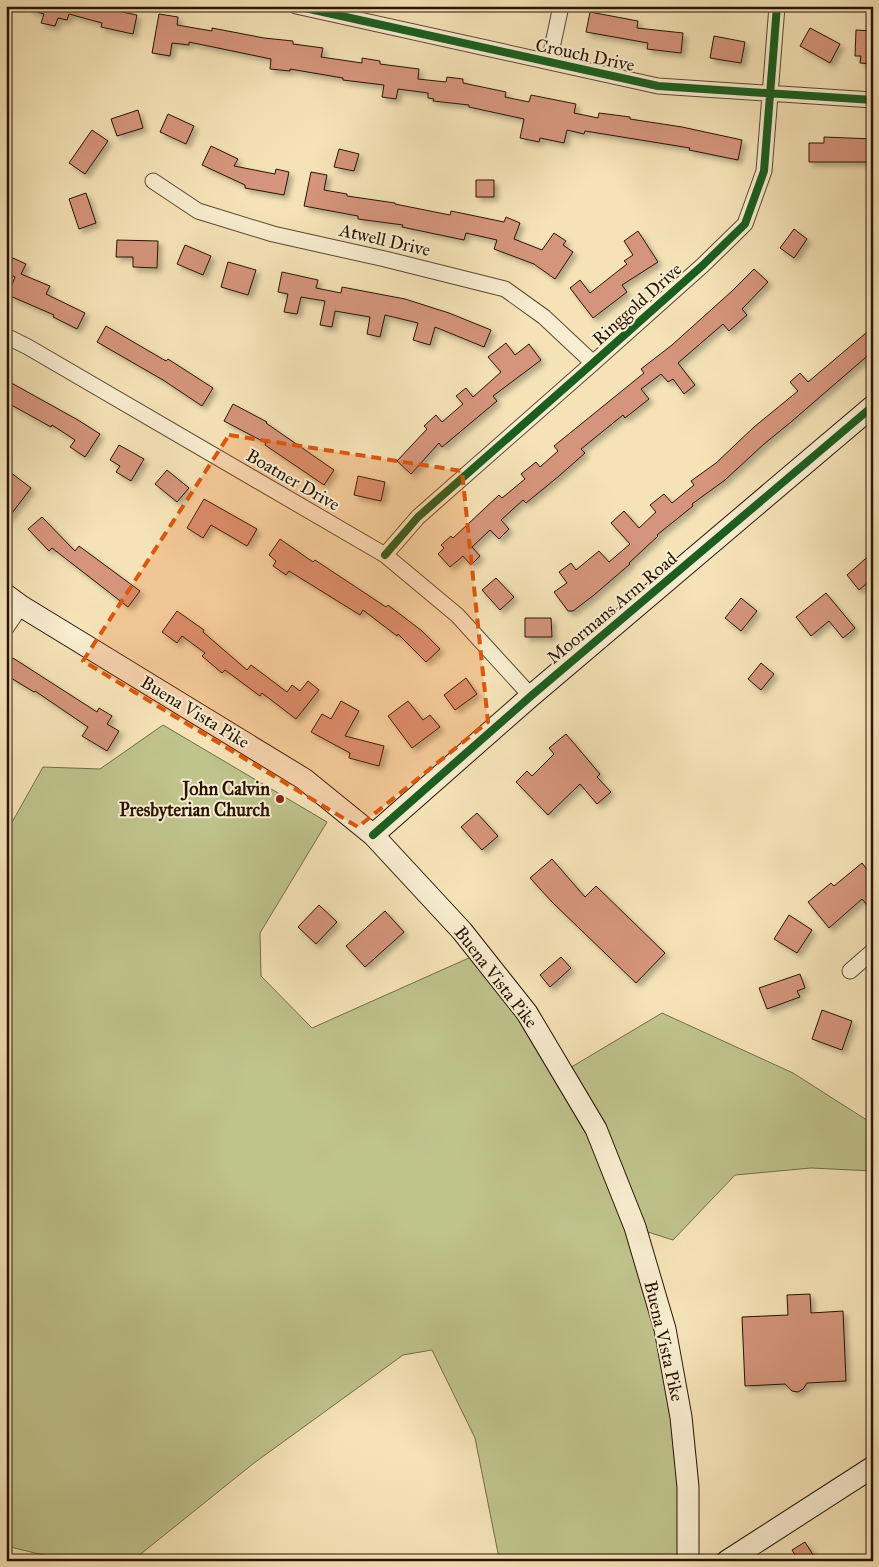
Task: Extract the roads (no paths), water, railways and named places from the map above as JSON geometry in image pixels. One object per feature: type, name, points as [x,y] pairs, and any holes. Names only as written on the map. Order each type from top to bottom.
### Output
[{"type":"main road","name":"Moormans Arm Road","points":[[373,835],[531,696],[873,406]]},
{"type":"main road","name":"Buena Vista Pike","points":[[14,601],[304,778],[373,835],[462,931],[527,1013],[596,1129],[635,1227],[665,1329],[681,1417],[688,1487],[688,1561]]},
{"type":"main road","points":[[727,1561],[873,1467]]},
{"type":"street","name":"Crouch Drive","points":[[296,6],[658,86],[873,100]]},
{"type":"street","points":[[549,62],[561,6]]},
{"type":"street","name":"Ringgold Drive","points":[[385,555],[418,517],[444,493],[703,265],[745,224],[764,171],[777,6]]},
{"type":"street","name":"Atwell Drive","points":[[153,181],[198,211],[273,234],[385,259],[505,289],[544,318],[593,363]]},
{"type":"street","name":"Boatner Drive","points":[[6,336],[385,555],[457,615],[531,696]]},
{"type":"street","points":[[6,628],[14,601]]},
{"type":"street","points":[[850,972],[873,951]]},
{"type":"place","name":"John Calvin Presbyterian Church","points":[[280,799]]}]
